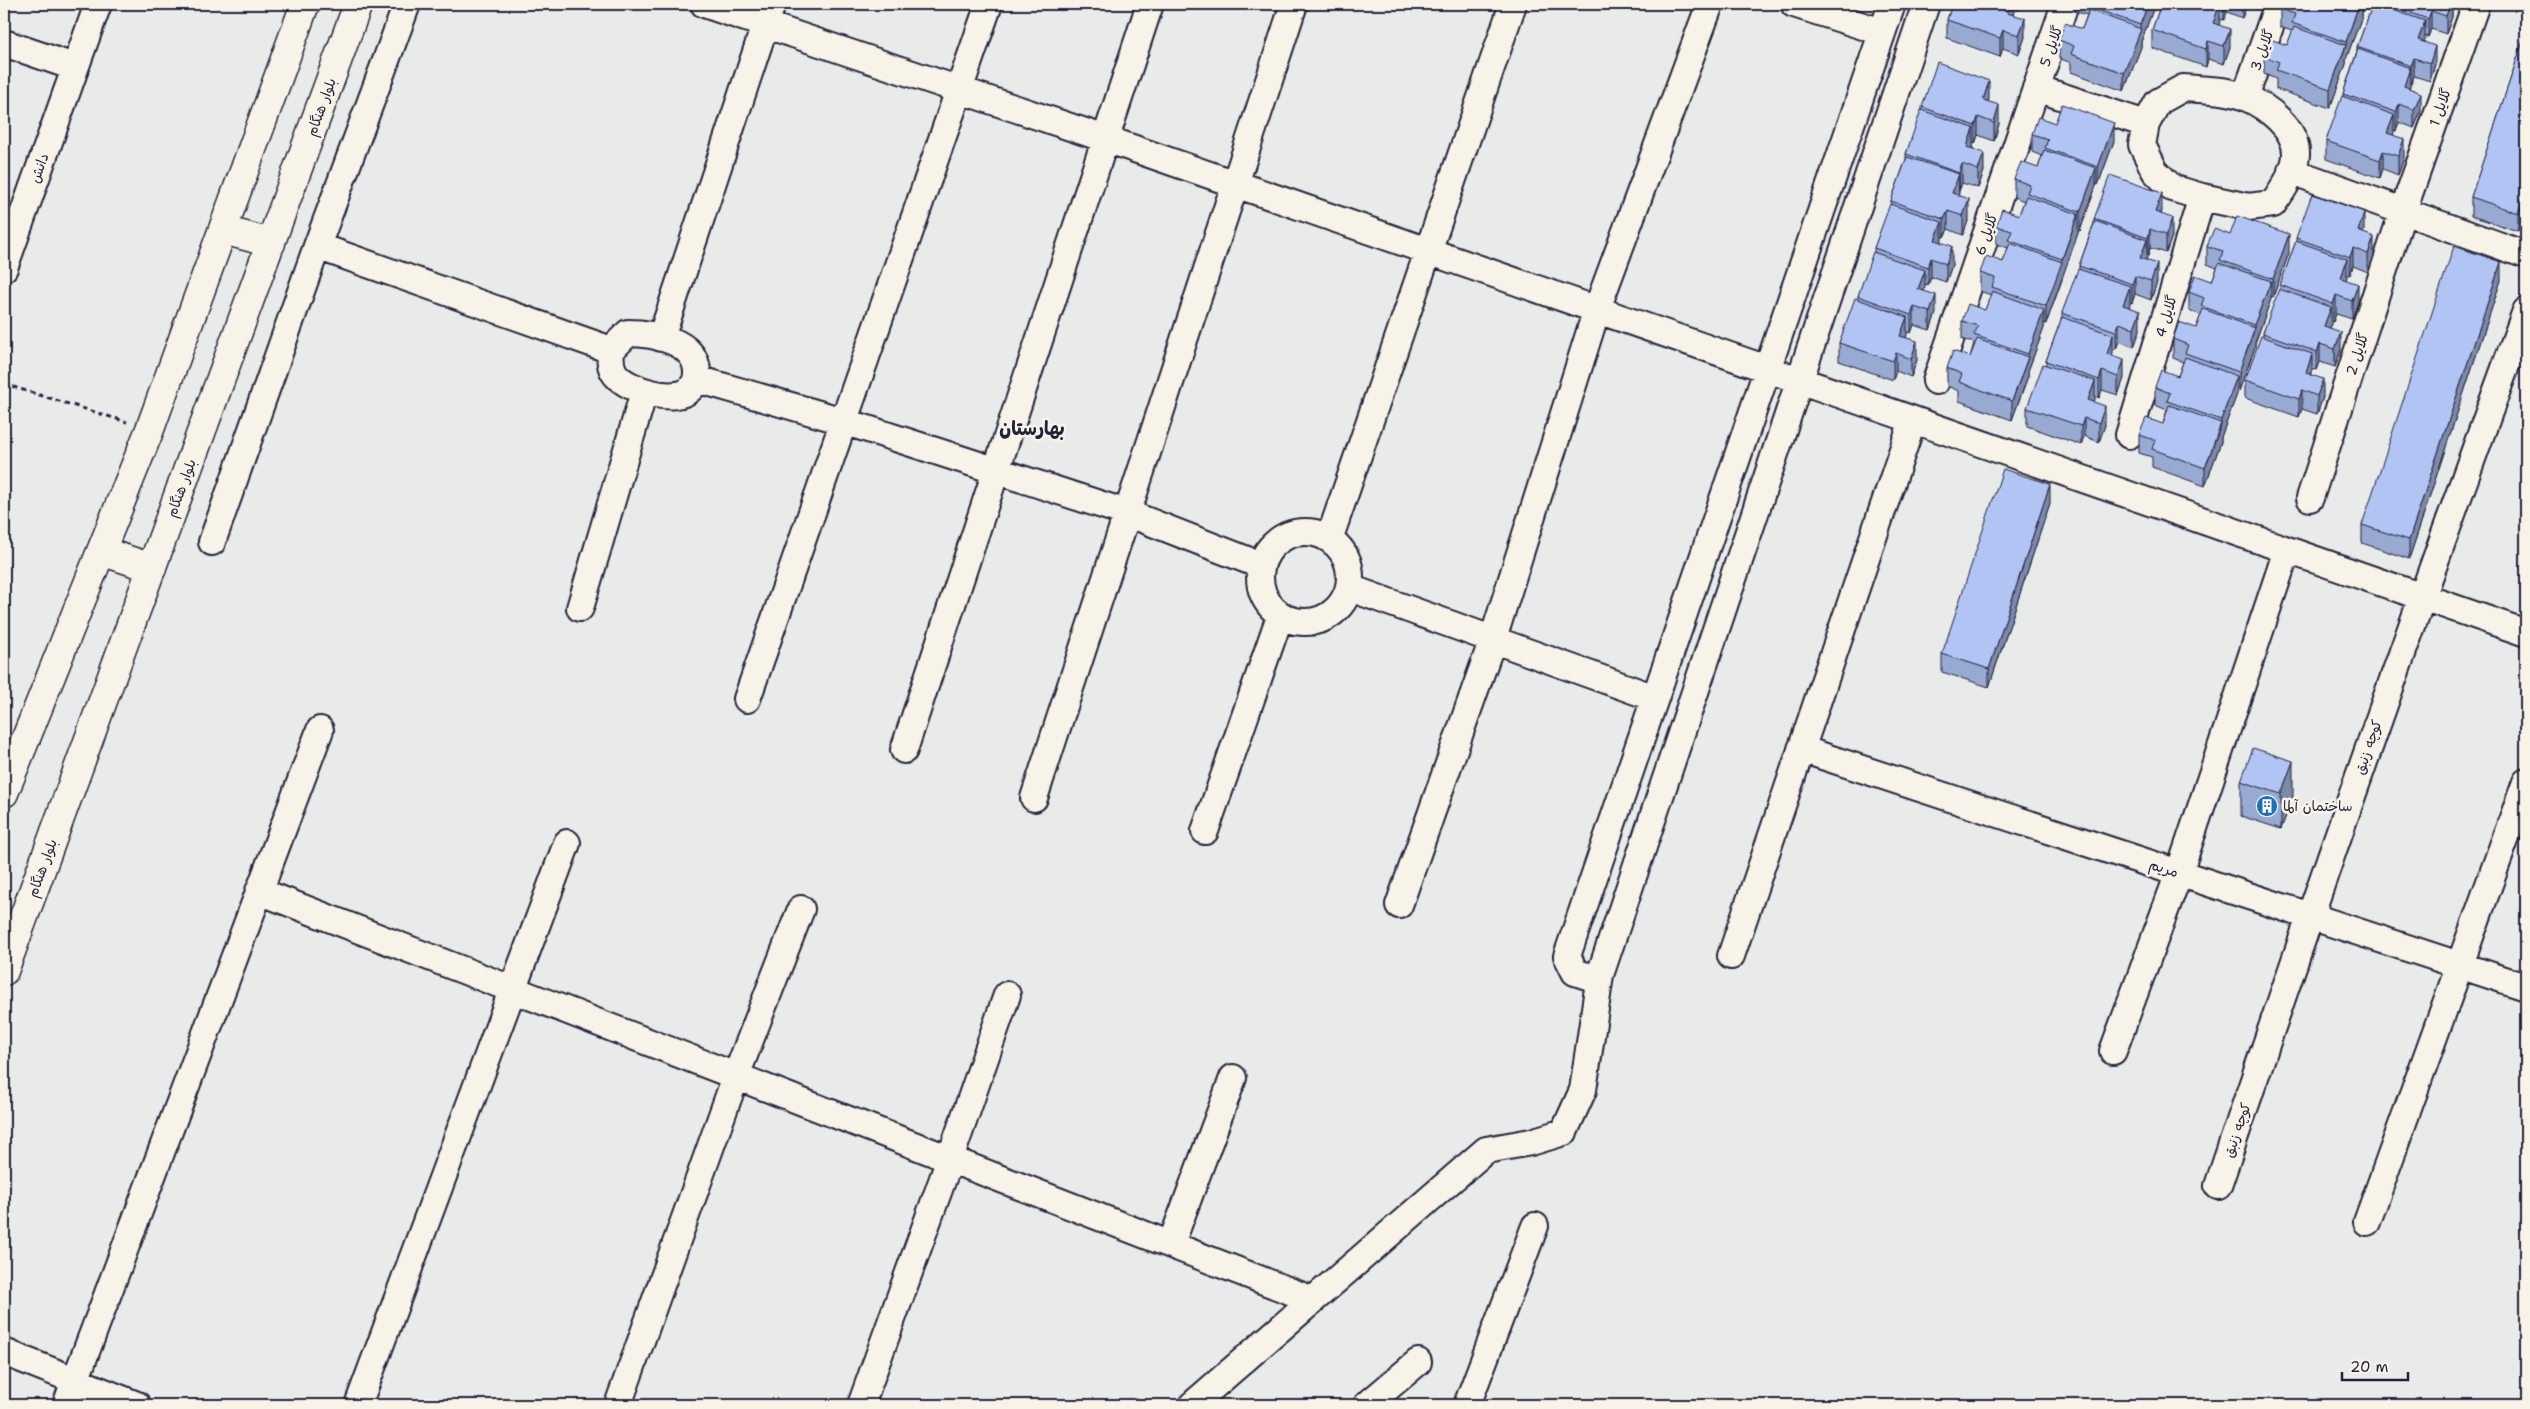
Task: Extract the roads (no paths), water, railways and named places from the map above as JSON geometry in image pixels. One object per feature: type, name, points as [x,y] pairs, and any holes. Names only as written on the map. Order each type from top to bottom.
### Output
[{"type":"main road","points":[[4,793],[150,429],[305,4]]},
{"type":"main road","name":"بلوار هنگام","points":[[4,971],[8,944],[152,568],[358,4]]},
{"type":"main road","points":[[223,230],[271,243]]},
{"type":"main road","points":[[101,551],[152,568]]},
{"type":"street","name":"دانش","points":[[4,268],[98,4]]},
{"type":"street","points":[[212,542],[407,4]]},
{"type":"street","points":[[704,4],[768,14],[959,89],[2526,633]]},
{"type":"street","points":[[747,698],[988,4]]},
{"type":"street","points":[[904,750],[1150,4]]},
{"type":"street","points":[[1034,798],[1294,4]]},
{"type":"street","points":[[1330,537],[1514,4]]},
{"type":"street","points":[[1399,905],[1493,639],[1597,310],[1710,4]]},
{"type":"street","points":[[1794,4],[1882,32]]},
{"type":"street","points":[[1600,975],[1587,976],[1575,972],[1567,956],[1892,4]]},
{"type":"street","points":[[1192,1405],[1486,1150],[1531,1142],[1564,1132],[1582,1090],[1600,975],[1926,4]]},
{"type":"street","name":"گلایل 5","points":[[2036,88],[2065,4]]},
{"type":"street","name":"گلایل 3","points":[[2245,97],[2278,4]]},
{"type":"street","name":"گلایل 1","points":[[2403,211],[2476,4]]},
{"type":"street","points":[[661,338],[768,14]]},
{"type":"street","points":[[4,43],[74,68]]},
{"type":"street","points":[[2036,88],[2146,124]]},
{"type":"street","name":"گلایل 6","points":[[1936,381],[2036,88]]},
{"type":"street","points":[[2183,88],[2226,92],[2245,97],[2279,118],[2293,141],[2296,155],[2287,183],[2274,204],[2248,207],[2172,188],[2155,171],[2142,146],[2146,124],[2158,102],[2183,88]]},
{"type":"street","points":[[2291,171],[2526,255]]},
{"type":"street","name":"گلایل 4","points":[[2129,435],[2202,197]]},
{"type":"street","name":"گلایل 2","points":[[2310,498],[2403,211]]},
{"type":"street","points":[[318,246],[611,350]]},
{"type":"street","name":"کوچه زنبق","points":[[2218,1186],[2309,916],[2421,596],[2526,311]]},
{"type":"street","points":[[628,333],[643,333],[661,338],[678,344],[690,352],[697,365],[697,379],[690,390],[676,395],[644,392],[625,384],[615,375],[610,362],[611,350],[628,333]]},
{"type":"street","points":[[697,379],[843,421],[1127,513],[1260,565]]},
{"type":"street","points":[[580,608],[644,392]]},
{"type":"street","points":[[1731,956],[1913,420]]},
{"type":"street","points":[[1302,530],[1330,537],[1348,559],[1350,588],[1335,613],[1308,623],[1280,616],[1262,594],[1260,565],[1275,541],[1302,530]]},
{"type":"street","points":[[2114,1051],[2180,873],[2287,550]]},
{"type":"street","points":[[1350,588],[1655,698]]},
{"type":"street","points":[[1204,831],[1280,616]]},
{"type":"street","points":[[66,1405],[320,730]]},
{"type":"street","name":"مریم","points":[[1801,749],[2526,987]]},
{"type":"street","points":[[2366,1222],[2526,782]]},
{"type":"street","points":[[358,1405],[514,990],[567,843]]},
{"type":"street","points":[[259,891],[1314,1300]]},
{"type":"street","points":[[618,1405],[736,1076],[801,909]]},
{"type":"street","points":[[861,1405],[950,1159],[1006,995]]},
{"type":"street","points":[[1171,1244],[1233,1078]]},
{"type":"street","points":[[1467,1405],[1534,1226]]},
{"type":"street","points":[[4,1352],[137,1405]]},
{"type":"street","points":[[1367,1405],[1418,1362]]},
{"type":"place","name":"ساختمان آلما","points":[[2267,806]]},
{"type":"district","name":"بهارستان","points":[[1032,428]]}]
